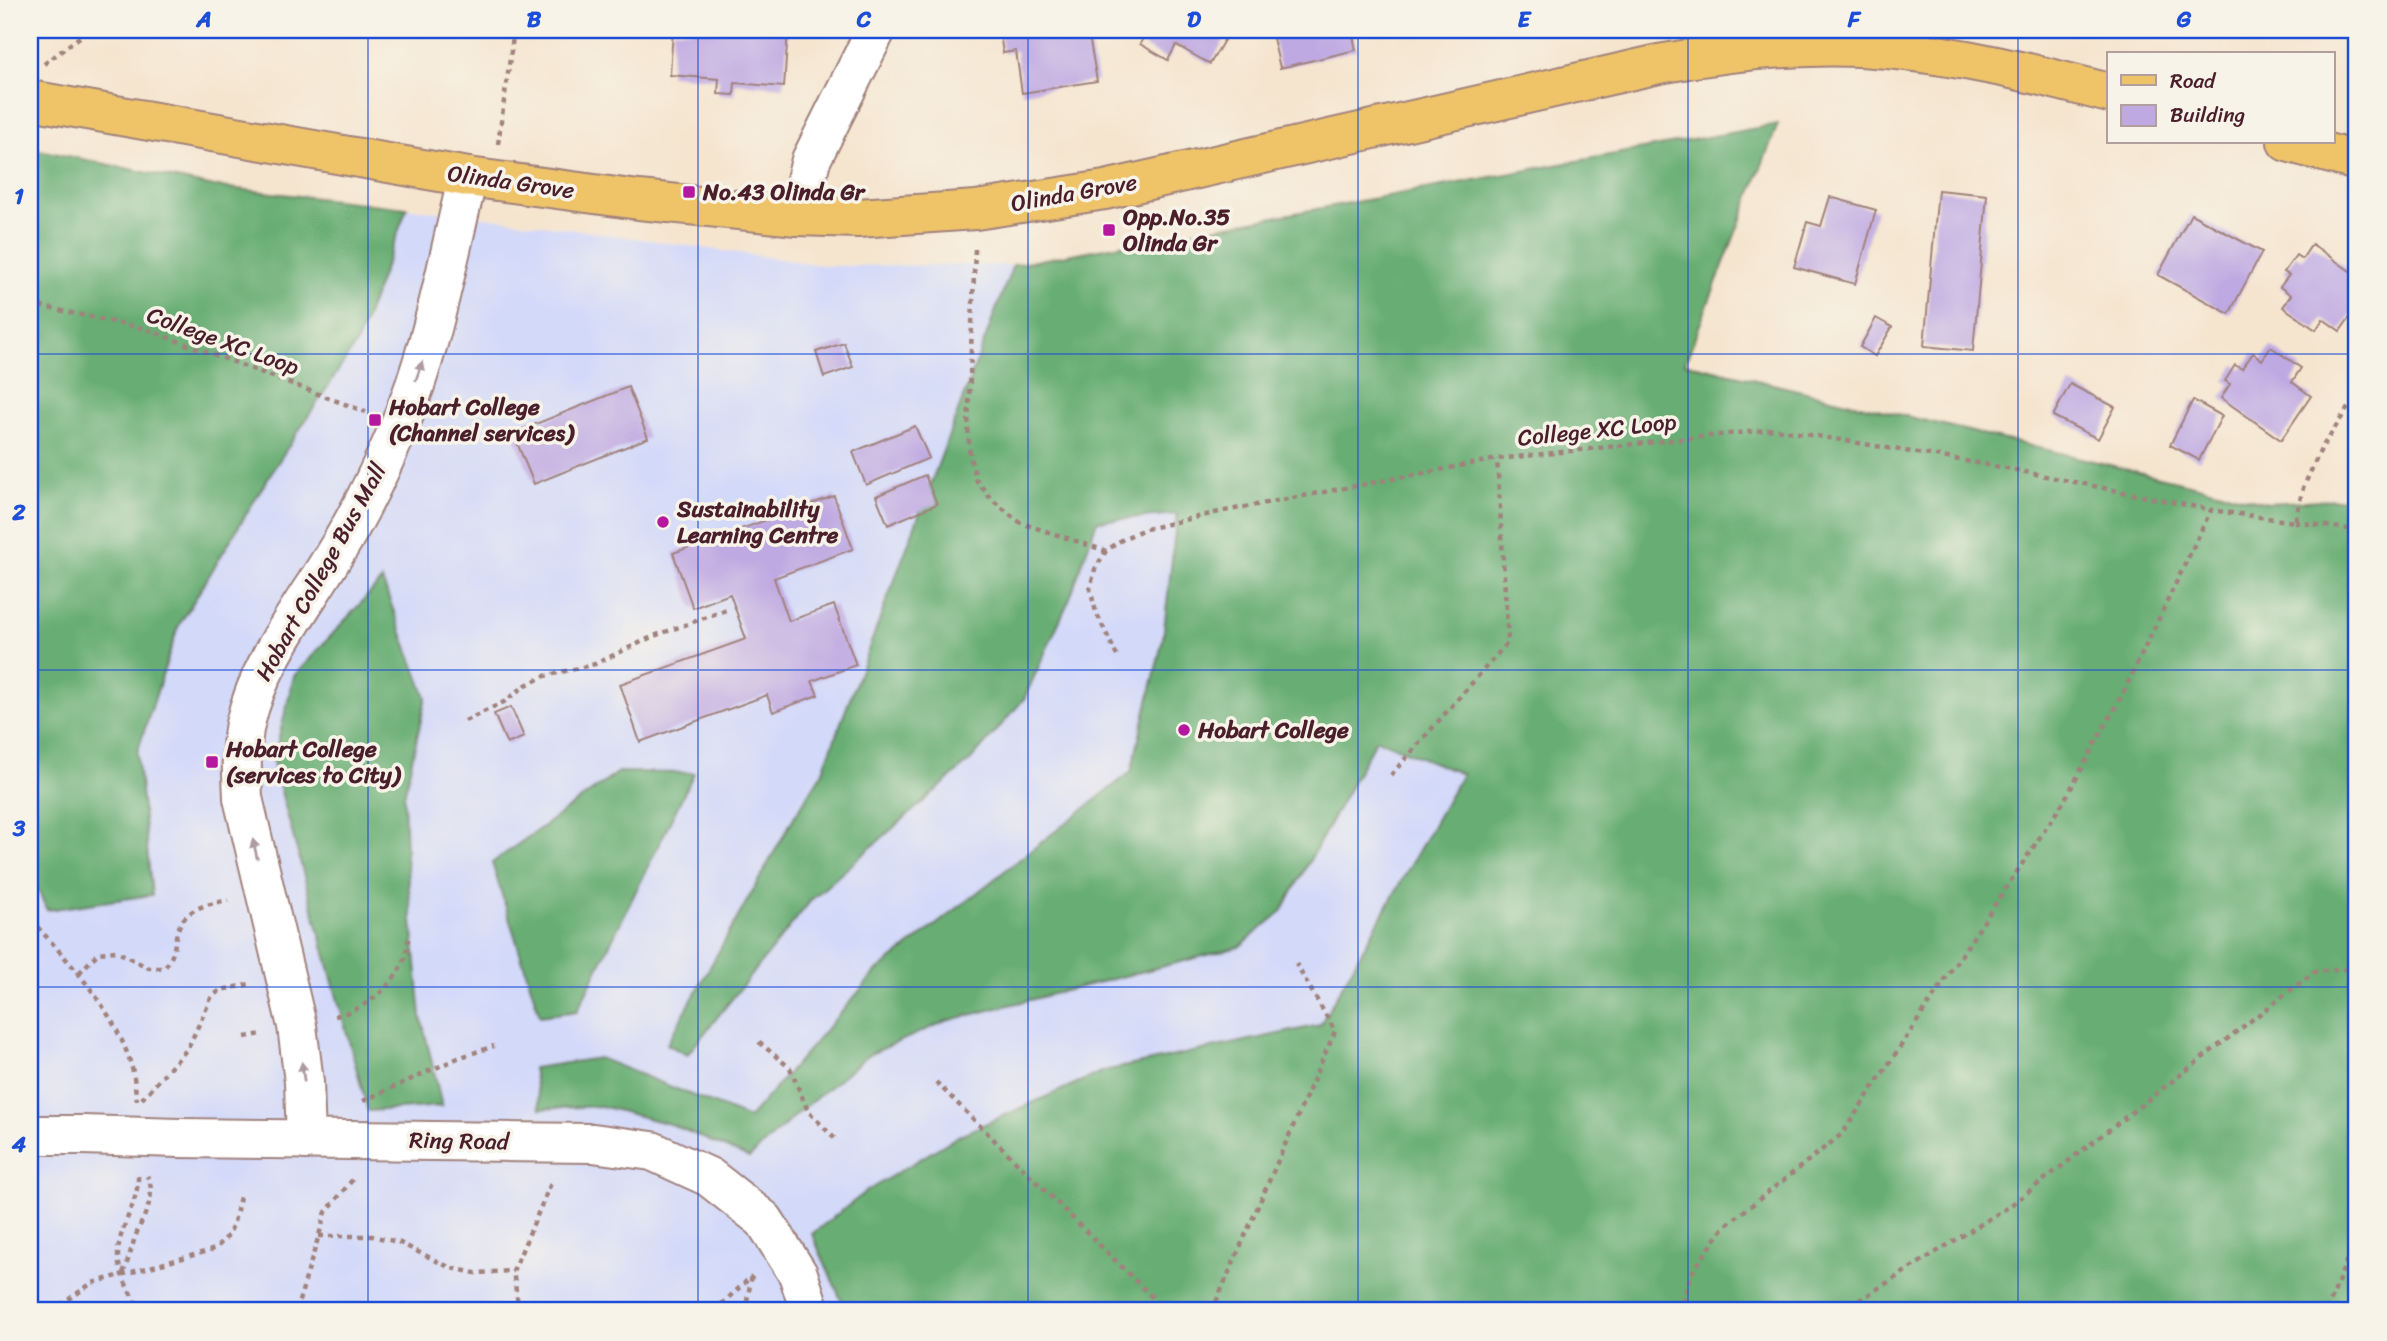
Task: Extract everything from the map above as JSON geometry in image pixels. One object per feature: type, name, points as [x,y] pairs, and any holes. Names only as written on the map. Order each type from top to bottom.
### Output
[{"type":"main road","name":"Olinda Grove","points":[[35,84],[481,178],[639,200],[797,216],[858,218],[976,210],[1105,190],[1659,64],[1750,50],[1856,47],[1888,49],[1978,61],[2107,93]]},
{"type":"main road","points":[[2294,144],[2357,161]]},
{"type":"street","points":[[797,216],[811,160],[876,30]]},
{"type":"street","name":"Hobart College Bus Mall","points":[[306,1140],[304,1082],[297,1026],[243,798],[241,761],[245,724],[272,655],[336,552],[370,490],[400,425],[481,178]]},
{"type":"street","points":[[30,1129],[30,1135]]},
{"type":"street","name":"Ring Road","points":[[30,1135],[306,1140],[360,1156],[569,1142],[652,1151],[709,1177],[764,1220],[798,1274],[810,1311]]},
{"type":"path","points":[[35,84],[89,30]]},
{"type":"path","points":[[481,178],[514,30]]},
{"type":"path","points":[[976,210],[968,426],[970,457],[978,481],[991,499],[1021,523],[1106,551],[1095,569],[1090,589],[1096,612],[1117,656]]},
{"type":"path","name":"College XC Loop","points":[[30,304],[146,329],[400,425]]},
{"type":"path","points":[[2295,522],[2303,488],[2321,449],[2357,394]]},
{"type":"path","name":"College XC Loop","points":[[1106,551],[1142,530],[1219,512],[1497,459],[1775,429],[2001,467],[2211,510],[2357,530]]},
{"type":"path","points":[[1391,775],[1508,642],[1497,459]]},
{"type":"path","points":[[1679,1311],[1691,1274],[1724,1227],[1842,1134],[2049,824],[2124,691],[2211,510]]},
{"type":"path","points":[[465,721],[504,702],[526,685],[545,676],[595,664],[654,636],[729,609]]},
{"type":"path","points":[[79,973],[98,953],[116,951],[149,968],[163,968],[172,958],[177,930],[181,920],[189,912],[212,903],[265,892]]},
{"type":"path","points":[[30,922],[33,922],[79,973],[113,1025],[132,1068],[137,1104]]},
{"type":"path","points":[[245,1037],[350,1013],[370,1002],[403,965],[408,939]]},
{"type":"path","points":[[1212,1311],[1335,1031],[1296,964]]},
{"type":"path","points":[[1842,1311],[2010,1206],[2314,972],[2357,968]]},
{"type":"path","points":[[163,1076],[188,1048],[212,996],[221,990],[285,977]]},
{"type":"path","points":[[760,1042],[790,1068],[808,1111],[837,1141]]},
{"type":"path","points":[[296,1311],[326,1212],[360,1156],[356,1105],[458,1058],[494,1046]]},
{"type":"path","points":[[936,1082],[1166,1311]]},
{"type":"path","points":[[519,1311],[513,1270],[569,1142]]},
{"type":"path","points":[[122,1273],[129,1260],[150,1195],[151,1187],[145,1173]]},
{"type":"path","points":[[139,1182],[120,1241],[118,1256],[122,1273],[139,1311]]},
{"type":"path","points":[[52,1311],[92,1283],[212,1250],[225,1242],[232,1229],[240,1197]]},
{"type":"path","points":[[2327,1311],[2357,1233]]},
{"type":"path","points":[[319,1236],[372,1236],[398,1242],[451,1268],[475,1273],[513,1270]]},
{"type":"path","points":[[715,1311],[752,1276]]},
{"type":"shaded area","name":"Hobart College","points":[[1778,124],[1685,363],[1442,1311],[30,1311],[30,148],[210,186],[508,220],[828,266],[1013,265]]},
{"type":"green space","points":[[1778,124],[1685,363],[2268,503],[2357,498],[2357,1311],[846,1311],[812,1234],[867,1191],[960,1135],[1104,1071],[1320,1025],[1462,774],[1376,739],[1282,911],[1239,947],[946,1021],[868,1055],[749,1158],[673,1125],[601,1106],[540,1109],[533,1068],[599,1058],[749,1118],[877,971],[1131,772],[1163,639],[1177,514],[1097,521],[1070,598],[1024,699],[972,759],[812,899],[687,1055],[667,1044],[794,817],[822,773],[1013,265]]},
{"type":"green space","points":[[30,148],[210,186],[407,208],[357,342],[271,473],[178,627],[137,753],[152,895],[47,910],[30,873]]},
{"type":"green space","points":[[382,580],[426,697],[404,796],[406,858],[421,1016],[442,1106],[368,1111],[273,762],[294,676]]},
{"type":"green space","points":[[619,772],[694,773],[577,1011],[540,1016],[492,863]]},
{"type":"building","points":[[673,30],[788,30],[784,87],[735,83],[734,95],[718,94],[719,79],[670,75]]},
{"type":"building","points":[[1013,30],[1088,30],[1097,81],[1022,93],[1016,51],[1003,53],[1000,34]]},
{"type":"building","points":[[1148,30],[1230,30],[1210,64],[1176,45],[1168,60],[1140,44]]},
{"type":"building","points":[[1298,30],[1352,30],[1356,50],[1280,68],[1273,38]]},
{"type":"building","points":[[1376,30],[1400,30],[1400,31],[1378,35]]},
{"type":"building","points":[[1938,190],[1987,195],[1973,351],[1924,346]]},
{"type":"building","points":[[1830,197],[1876,210],[1855,284],[1794,267],[1807,222],[1821,226]]},
{"type":"building","points":[[2191,214],[2262,252],[2229,314],[2158,275]]},
{"type":"building","points":[[2312,244],[2357,276],[2357,307],[2340,331],[2323,319],[2316,330],[2283,307],[2291,295],[2280,287],[2289,275],[2284,272],[2296,255],[2302,259]]},
{"type":"building","points":[[1876,318],[1892,327],[1875,356],[1860,347]]},
{"type":"building","points":[[844,343],[853,367],[824,377],[816,352]]},
{"type":"building","points":[[2271,347],[2301,368],[2292,382],[2311,396],[2281,440],[2221,398],[2230,384],[2225,381],[2235,365],[2242,369],[2253,353],[2262,360]]},
{"type":"building","points":[[2070,384],[2115,407],[2098,439],[2053,416]]},
{"type":"building","points":[[628,387],[648,438],[534,484],[513,433]]},
{"type":"building","points":[[2193,400],[2222,416],[2199,460],[2170,445]]},
{"type":"building","points":[[915,426],[929,458],[866,485],[853,452]]},
{"type":"building","points":[[925,475],[937,504],[888,525],[876,496]]},
{"type":"building","points":[[834,496],[853,549],[774,578],[789,621],[834,605],[856,665],[812,681],[818,695],[773,712],[767,695],[640,742],[620,684],[746,639],[730,594],[693,608],[673,553]]},
{"type":"building","points":[[511,707],[524,737],[507,744],[494,714]]},
{"type":"place","name":"No.43 Olinda Gr","points":[[689,192]]},
{"type":"place","name":"Opp.No.35 Olinda Gr","points":[[1109,230]]},
{"type":"place","name":"Hobart College (Channel services)","points":[[375,420]]},
{"type":"place","name":"Sustainability Learning Centre","points":[[663,522]]},
{"type":"place","name":"Hobart College","points":[[1184,730]]},
{"type":"place","name":"Hobart College (services to City)","points":[[212,762]]}]
